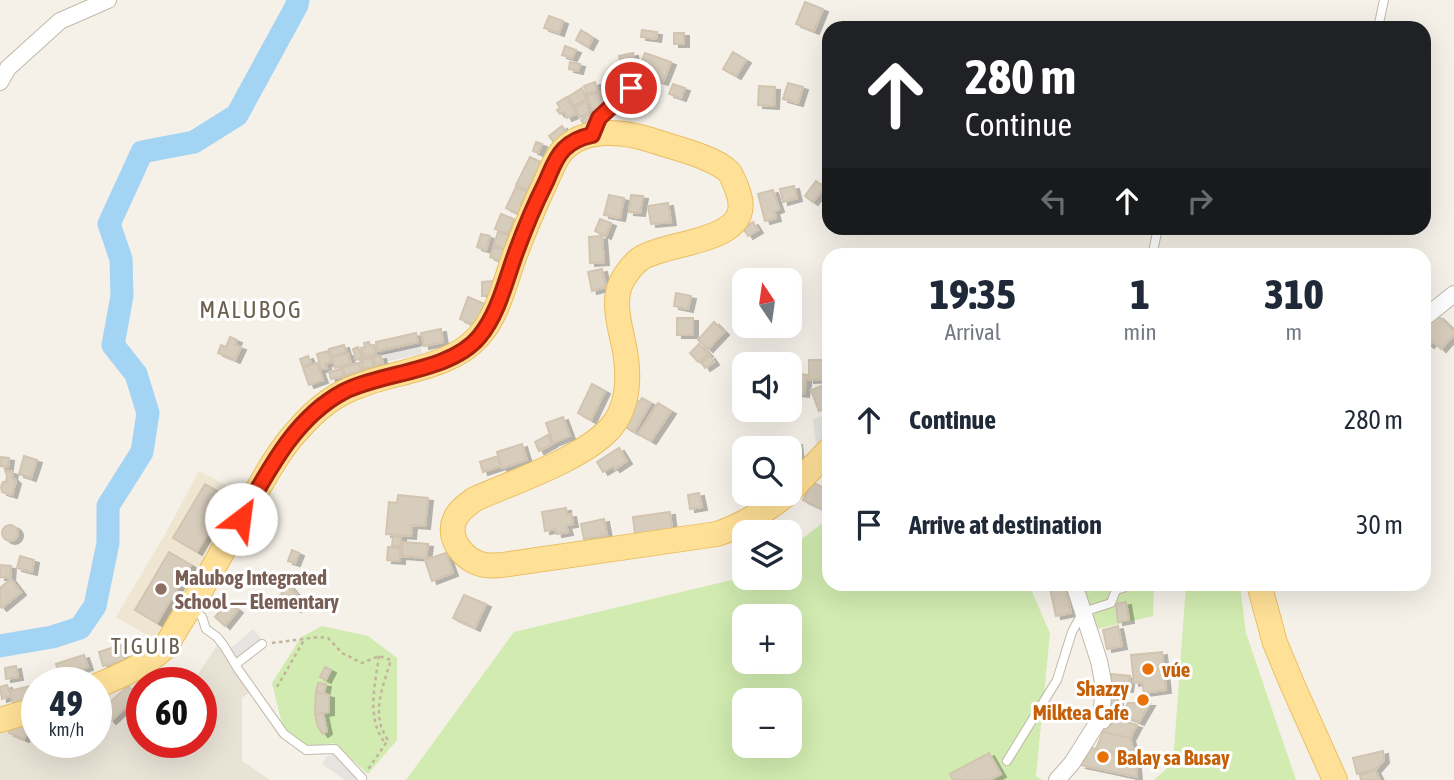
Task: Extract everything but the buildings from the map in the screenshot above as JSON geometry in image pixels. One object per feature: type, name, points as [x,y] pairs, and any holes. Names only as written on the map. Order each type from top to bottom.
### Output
[{"type":"main road","points":[[112,679],[145,663],[167,644],[266,475],[297,430],[321,407],[362,384],[459,353],[477,340],[497,306],[556,159],[564,149],[584,137],[623,134],[703,157],[729,172],[741,203],[740,212],[730,228],[712,236],[658,251],[642,258],[628,270],[619,287],[617,301],[627,365],[626,392],[621,411],[612,425],[598,439],[567,459],[469,503],[455,519],[454,539],[471,561],[484,565],[502,565],[717,534],[735,528],[772,506]]},
{"type":"main road","points":[[802,478],[822,457]]},
{"type":"main road","points":[[1261,591],[1275,643],[1335,780]]},
{"type":"main road","points":[[0,720],[21,714]]},
{"type":"street","points":[[0,82],[8,68],[60,21],[108,0]]},
{"type":"street","points":[[1431,312],[1454,294]]},
{"type":"street","points":[[1057,780],[1106,718],[1099,661],[1076,591]]},
{"type":"lane","points":[[1380,21],[1384,0]]},
{"type":"lane","points":[[592,135],[599,118],[631,88]]},
{"type":"lane","points":[[1007,761],[1057,680],[1072,632],[1083,612],[1111,603],[1118,591]]},
{"type":"lane","points":[[191,607],[201,617],[206,629],[217,636],[284,734],[306,750],[335,749],[362,778]]},
{"type":"lane","points":[[236,664],[262,644]]},
{"type":"path","points":[[262,644],[328,638],[342,653],[362,663],[379,656],[391,660],[379,700],[378,717],[382,732],[388,740],[362,778]]},
{"type":"path","points":[[277,687],[304,640]]},
{"type":"path","points":[[379,656],[372,709],[378,734],[385,743]]},
{"type":"shaded area","points":[[420,345],[422,354],[384,362],[382,353]]},
{"type":"shaded area","points":[[822,416],[821,444],[816,443],[813,419]]},
{"type":"shaded area","points":[[199,471],[246,496],[157,641],[116,617]]},
{"type":"shaded area","points":[[253,629],[266,644],[238,668],[225,653]]},
{"type":"shaded area","points":[[218,644],[251,691],[242,698],[242,761],[270,780],[0,780],[0,721],[21,716],[21,758],[112,758],[112,683],[126,677],[126,758],[217,758],[217,667],[203,667]]},
{"type":"shaded area","points":[[343,752],[365,773],[363,780],[345,780],[322,764],[327,756]]},
{"type":"green space","points":[[822,523],[822,591],[1032,591],[1050,633],[1036,776],[1042,780],[406,780],[514,632],[732,580],[732,590],[802,590],[802,539]]},
{"type":"green space","points":[[1080,591],[1154,591],[1153,616],[1093,630]]},
{"type":"green space","points":[[1186,591],[1241,591],[1246,633],[1296,780],[1154,780],[1173,763]]},
{"type":"green space","points":[[322,626],[368,636],[397,658],[397,740],[368,774],[334,743],[309,747],[287,732],[281,720],[272,683],[301,637]]},
{"type":"waterway","points":[[0,646],[52,637],[80,628],[95,606],[108,543],[108,506],[142,452],[148,413],[136,374],[113,345],[122,296],[121,259],[109,224],[142,152],[194,142],[237,115],[298,0]]},
{"type":"place","name":"Malubog Integrated School — Elementary","points":[[161,589]]},
{"type":"place","name":"vúe","points":[[1148,669]]},
{"type":"place","name":"Shazzy Milktea Cafe","points":[[1143,700]]},
{"type":"place","name":"Balay sa Busay","points":[[1103,757]]},
{"type":"district","name":"MALUBOG","points":[[251,309]]},
{"type":"district","name":"TIGUIB","points":[[146,646]]},
{"type":"route","points":[[241,519],[266,475],[297,430],[321,407],[362,384],[433,363],[459,353],[477,340],[497,306],[556,159],[572,143],[592,135],[599,118],[631,88]]}]
